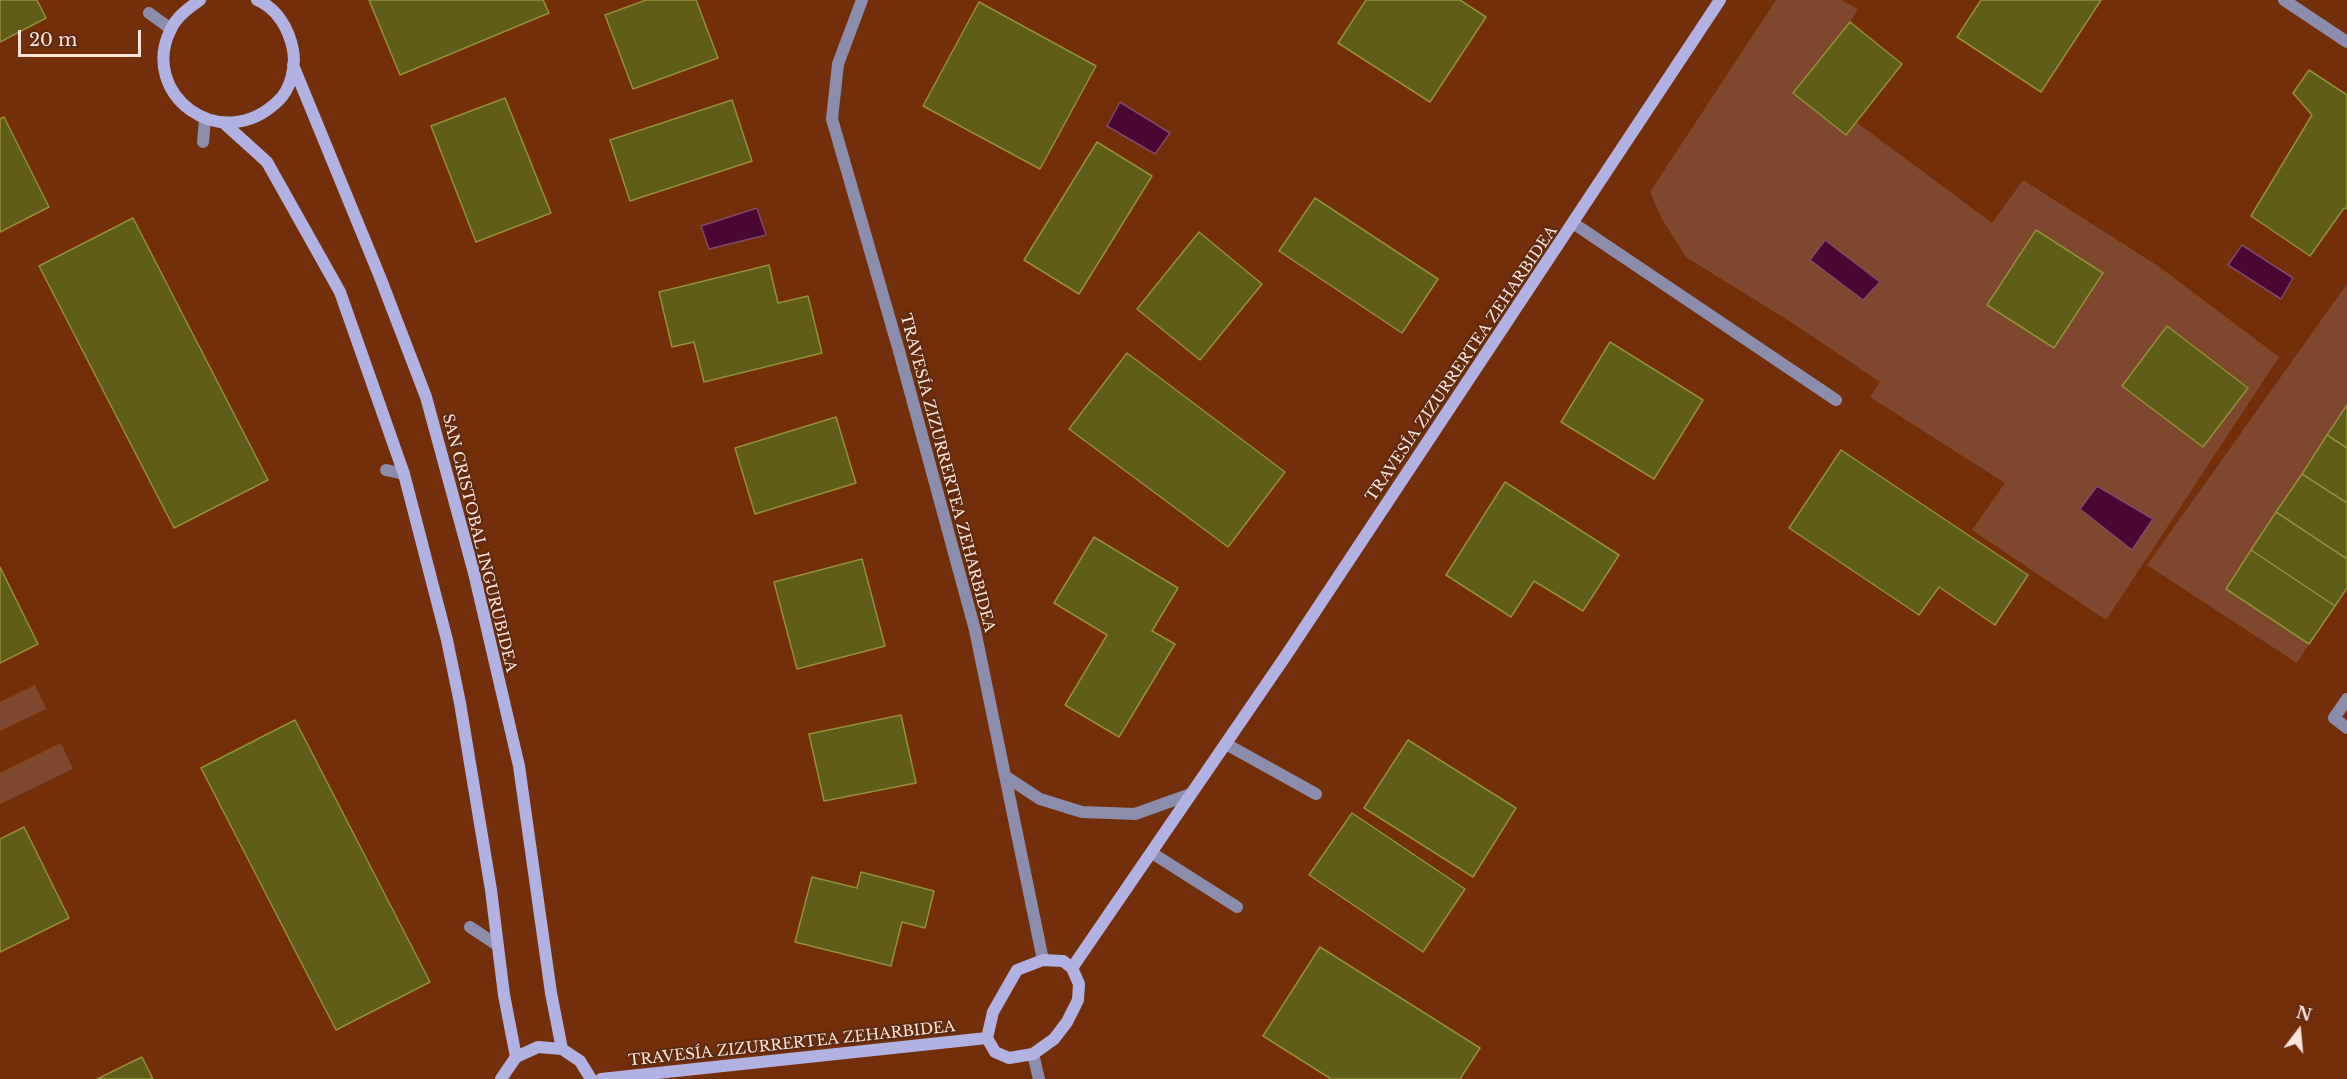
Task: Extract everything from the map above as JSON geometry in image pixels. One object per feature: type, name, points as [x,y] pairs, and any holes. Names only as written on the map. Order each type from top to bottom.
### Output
[{"type":"street","points":[[200,0],[182,6],[164,49],[165,71],[172,91],[186,108],[205,119],[225,124],[247,121],[267,112],[282,97],[292,78],[294,56],[291,35],[279,17],[261,1]]},
{"type":"street","name":"TRAVESÍA ZIZURRERTEA ZEHARBIDEA","points":[[862,0],[838,64],[832,119],[899,351],[975,630],[1043,960]]},
{"type":"street","name":"TRAVESÍA ZIZURRERTEA ZEHARBIDEA","points":[[1072,968],[1226,744],[1720,0]]},
{"type":"street","points":[[2284,0],[2347,42]]},
{"type":"street","points":[[149,13],[171,29]]},
{"type":"street","name":"SAN CRISTOBAL INGURUBIDEA","points":[[293,65],[380,277],[426,397],[459,518],[519,766],[551,993],[562,1049]]},
{"type":"street","points":[[203,142],[205,119]]},
{"type":"street","points":[[225,124],[267,162],[340,292],[404,474],[447,640],[460,703],[504,995],[516,1057]]},
{"type":"street","points":[[1573,223],[1836,400]]},
{"type":"street","points":[[386,470],[404,474]]},
{"type":"street","points":[[2347,699],[2334,718],[2347,728]]},
{"type":"street","points":[[1226,744],[1316,794]]},
{"type":"street","points":[[1005,776],[1040,799],[1082,812],[1135,814],[1191,794]]},
{"type":"street","points":[[1152,853],[1237,907]]},
{"type":"street","points":[[470,927],[497,945]]},
{"type":"street","points":[[1043,960],[1063,961],[1072,968],[1079,984],[1078,1000],[1054,1039],[1033,1054],[1009,1058],[995,1052],[987,1038],[993,1012],[1017,970],[1043,960]]},
{"type":"street","name":"TRAVESÍA ZIZURRERTEA ZEHARBIDEA","points":[[601,1079],[987,1038]]},
{"type":"street","points":[[500,1078],[516,1057],[538,1047],[562,1049],[580,1061],[591,1079]]},
{"type":"street","points":[[1033,1054],[1039,1079]]},
{"type":"shaded area","points":[[1776,0],[1841,0],[1858,9],[1794,93],[1846,135],[1856,122],[1992,223],[2023,180],[2158,266],[2279,357],[2106,620],[1972,530],[2005,483],[1870,397],[1880,382],[1794,324],[1686,257],[1662,219],[1650,192]]},
{"type":"shaded area","points":[[1120,102],[1170,133],[1155,154],[1107,126]]},
{"type":"shaded area","points":[[757,208],[766,235],[709,249],[701,226]]},
{"type":"shaded area","points":[[1825,240],[1880,282],[1863,300],[1810,260]]},
{"type":"shaded area","points":[[2242,245],[2293,278],[2281,299],[2228,265]]},
{"type":"shaded area","points":[[2347,284],[2347,406],[2226,589],[2309,644],[2297,663],[2147,565]]},
{"type":"shaded area","points":[[2097,486],[2153,519],[2132,550],[2080,509]]},
{"type":"shaded area","points":[[35,685],[46,709],[0,731],[0,702]]},
{"type":"shaded area","points":[[61,743],[73,769],[0,804],[0,773]]},
{"type":"building","points":[[0,0],[37,0],[46,18],[0,42]]},
{"type":"building","points":[[369,0],[543,0],[549,13],[400,75]]},
{"type":"building","points":[[646,0],[696,0],[718,58],[633,89],[605,15]]},
{"type":"building","points":[[1366,0],[1460,0],[1486,17],[1430,102],[1338,43]]},
{"type":"building","points":[[1981,0],[2101,0],[2041,92],[1957,37]]},
{"type":"building","points":[[979,2],[1096,66],[1040,169],[923,106]]},
{"type":"building","points":[[1850,22],[1902,64],[1846,135],[1793,93]]},
{"type":"building","points":[[2309,70],[2347,95],[2347,209],[2344,208],[2310,256],[2251,216],[2312,115],[2293,93]]},
{"type":"building","points":[[505,98],[551,213],[476,242],[431,126]]},
{"type":"building","points":[[732,100],[752,161],[630,201],[610,140]]},
{"type":"building","points":[[4,117],[49,207],[0,232],[0,119]]},
{"type":"building","points":[[1097,142],[1152,176],[1079,294],[1024,260]]},
{"type":"building","points":[[1315,198],[1438,279],[1402,333],[1279,251]]},
{"type":"building","points":[[133,218],[268,480],[174,528],[39,266]]},
{"type":"building","points":[[2036,230],[2103,273],[2054,348],[1987,305]]},
{"type":"building","points":[[1199,232],[1262,284],[1200,360],[1137,309]]},
{"type":"building","points":[[769,265],[778,303],[808,296],[822,353],[704,382],[694,342],[672,347],[659,292]]},
{"type":"building","points":[[2167,326],[2248,388],[2203,447],[2122,386]]},
{"type":"building","points":[[1610,342],[1703,400],[1654,479],[1561,422]]},
{"type":"building","points":[[1127,353],[1285,472],[1228,547],[1069,429]]},
{"type":"building","points":[[2347,405],[2347,448],[2327,435]]},
{"type":"building","points":[[836,417],[856,483],[755,514],[735,448]]},
{"type":"building","points":[[2327,435],[2347,448],[2347,503],[2302,474]]},
{"type":"building","points":[[1841,450],[2028,575],[1995,625],[1939,587],[1919,615],[1789,528]]},
{"type":"building","points":[[2302,474],[2347,503],[2347,559],[2276,512]]},
{"type":"building","points":[[1505,482],[1619,555],[1583,611],[1534,581],[1511,617],[1446,575]]},
{"type":"building","points":[[2276,512],[2347,559],[2347,588],[2335,606],[2251,550]]},
{"type":"building","points":[[1094,537],[1178,588],[1152,631],[1175,644],[1119,737],[1065,705],[1107,635],[1054,603]]},
{"type":"building","points":[[2251,550],[2335,606],[2309,644],[2226,589]]},
{"type":"building","points":[[862,559],[885,646],[797,669],[774,582]]},
{"type":"building","points":[[0,567],[38,644],[0,663]]},
{"type":"building","points":[[901,715],[916,783],[824,801],[809,734]]},
{"type":"building","points":[[295,720],[430,982],[336,1030],[201,768]]},
{"type":"building","points":[[1408,740],[1516,808],[1473,877],[1364,808]]},
{"type":"building","points":[[1352,813],[1465,889],[1423,952],[1309,875]]},
{"type":"building","points":[[24,827],[69,918],[0,952],[0,839]]},
{"type":"building","points":[[861,872],[934,891],[925,928],[902,922],[891,966],[795,942],[812,877],[857,888]]},
{"type":"building","points":[[1320,947],[1480,1048],[1460,1079],[1331,1079],[1263,1036]]},
{"type":"building","points":[[142,1057],[153,1079],[97,1079]]}]
